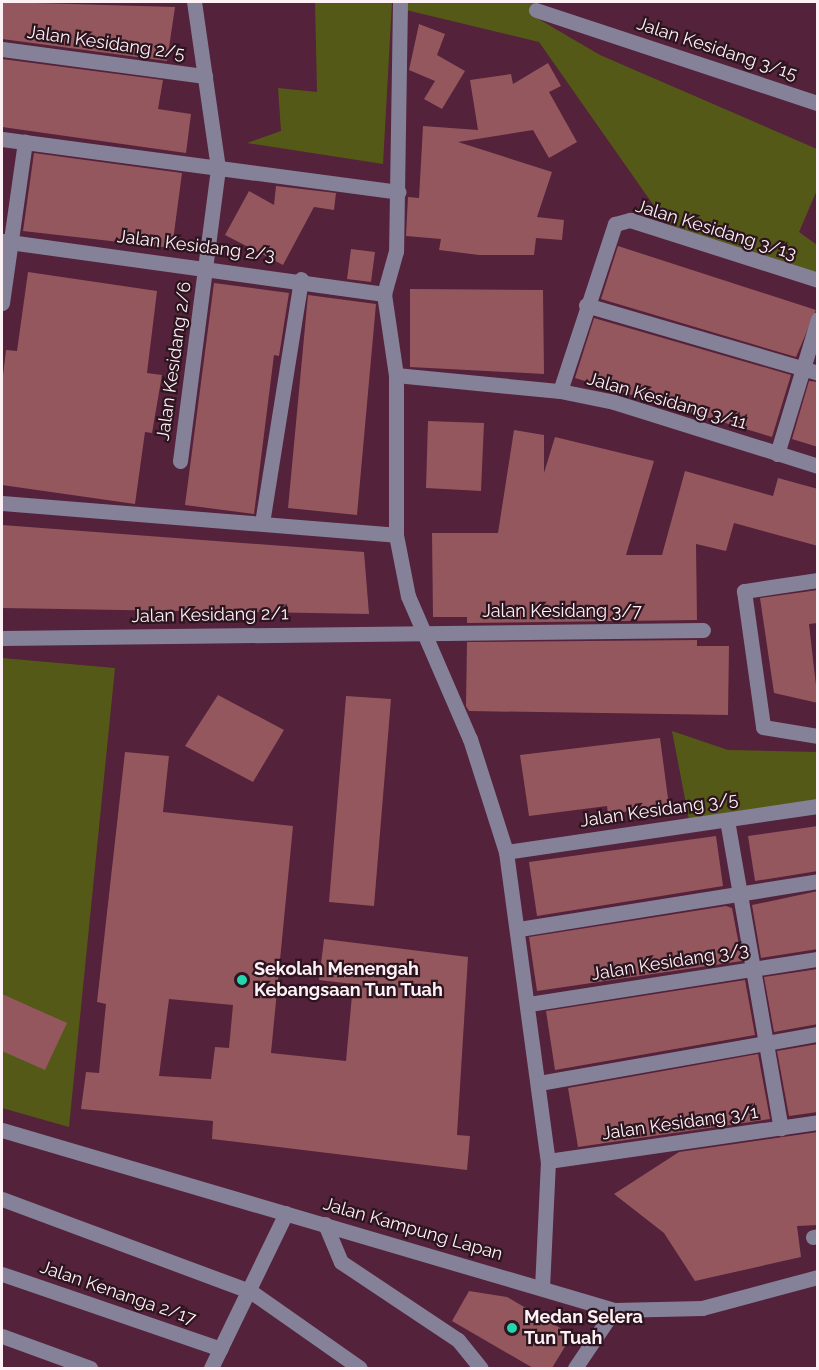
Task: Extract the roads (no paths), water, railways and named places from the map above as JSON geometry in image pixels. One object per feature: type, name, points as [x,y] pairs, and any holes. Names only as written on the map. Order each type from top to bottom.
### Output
[{"type":"street","name":"Jalan Kesidang 2/6","points":[[180,461],[218,168],[194,2]]},
{"type":"street","points":[[400,2],[396,251],[384,294],[396,375],[396,535],[420,630],[470,739],[506,852],[519,929],[548,1161],[542,1287]]},
{"type":"street","name":"Jalan Kesidang 3/15","points":[[536,10],[818,103]]},
{"type":"street","name":"Jalan Kesidang 2/5","points":[[2,49],[205,76]]},
{"type":"street","points":[[2,139],[398,192]]},
{"type":"street","points":[[2,303],[7,242],[25,142]]},
{"type":"street","name":"Jalan Kesidang 3/13","points":[[586,305],[608,233],[615,224],[630,220],[818,280]]},
{"type":"street","name":"Jalan Kesidang 2/3","points":[[7,242],[301,279],[384,294]]},
{"type":"street","points":[[262,523],[301,279]]},
{"type":"street","points":[[561,391],[586,305],[818,373]]},
{"type":"street","points":[[777,454],[818,319]]},
{"type":"street","name":"Jalan Kesidang 3/11","points":[[396,375],[561,391],[614,402],[818,466]]},
{"type":"street","points":[[2,503],[396,535]]},
{"type":"street","points":[[818,580],[744,591],[763,727],[818,736]]},
{"type":"street","name":"Jalan Kesidang 3/7","points":[[420,630],[703,630]]},
{"type":"street","name":"Jalan Kesidang 2/1","points":[[2,638],[420,630]]},
{"type":"street","name":"Jalan Kesidang 3/5","points":[[506,852],[818,806]]},
{"type":"street","points":[[727,819],[781,1128]]},
{"type":"street","points":[[519,929],[818,880]]},
{"type":"street","name":"Jalan Kesidang 3/3","points":[[529,1004],[818,959]]},
{"type":"street","points":[[539,1083],[818,1035]]},
{"type":"street","name":"Jalan Kesidang 3/1","points":[[548,1161],[818,1122]]},
{"type":"street","name":"Jalan Kampung Lapan","points":[[2,1130],[614,1310],[702,1308],[818,1277]]},
{"type":"street","points":[[2,1199],[250,1291],[360,1368]]},
{"type":"street","points":[[211,1368],[286,1213]]},
{"type":"street","points":[[325,1224],[341,1262],[458,1340],[481,1368]]},
{"type":"street","name":"Jalan Kenanga 2/17","points":[[2,1274],[221,1349]]},
{"type":"street","points":[[575,1368],[614,1310]]},
{"type":"street","points":[[2,1336],[90,1368]]},
{"type":"place","name":"Sekolah Menengah Kebangsaan Tun Tuah","points":[[242,980]]},
{"type":"place","name":"Medan Selera Tun Tuah","points":[[512,1328]]}]
